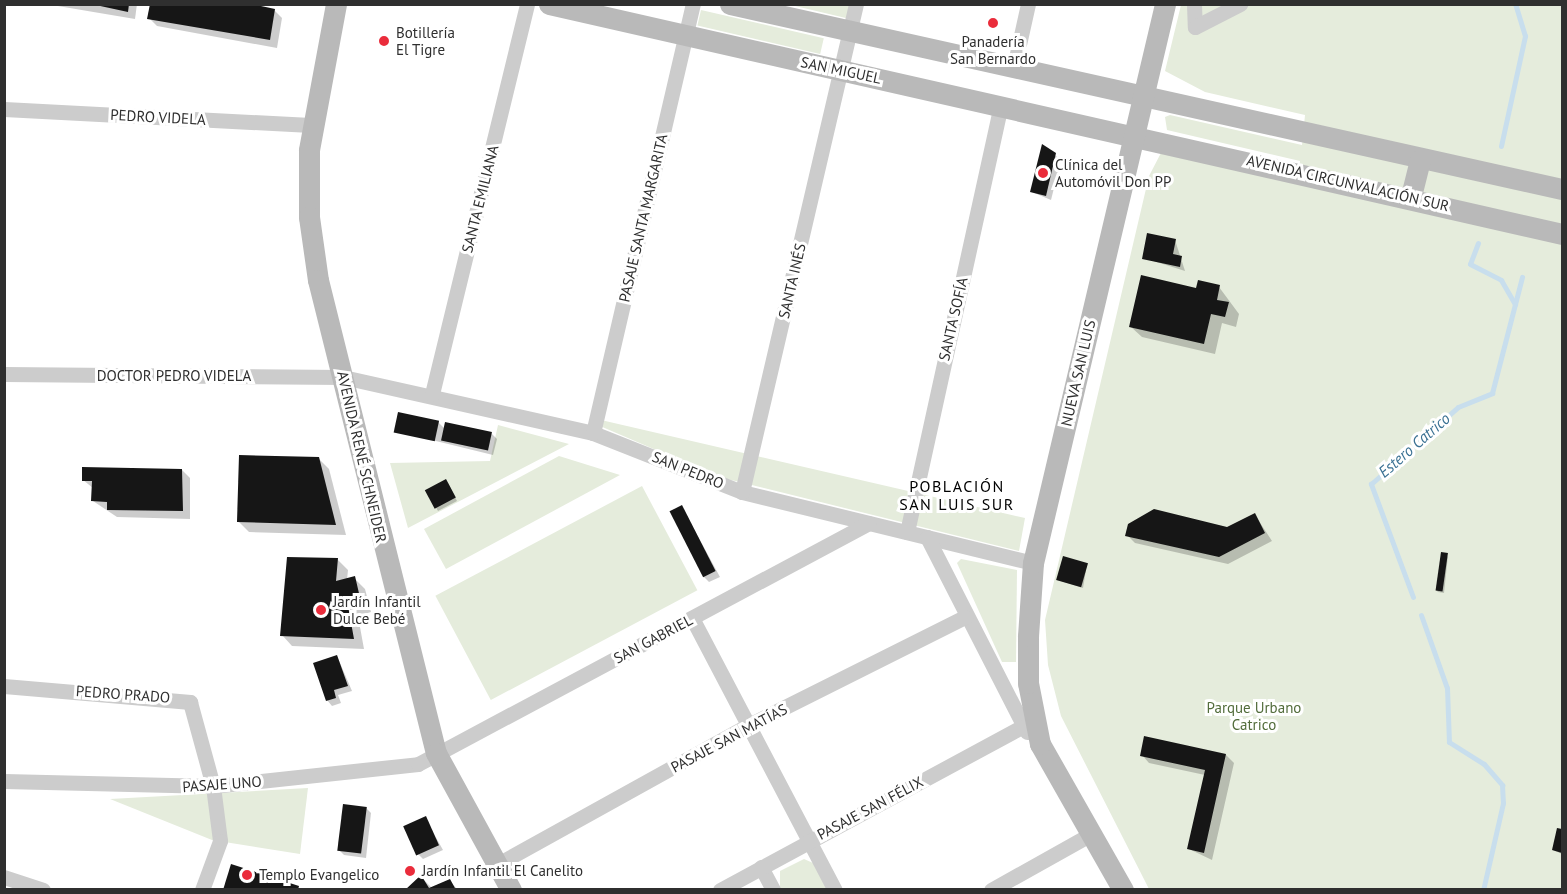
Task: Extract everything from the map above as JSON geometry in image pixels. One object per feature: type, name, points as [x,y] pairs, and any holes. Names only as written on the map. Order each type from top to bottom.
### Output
[{"type":"main road","name":"AVENIDA RENÉ SCHNEIDER","points":[[336,4],[310,125],[310,231],[343,377],[436,753],[511,890]]},
{"type":"main road","name":"SAN MIGUEL","points":[[549,4],[1134,135]]},
{"type":"main road","points":[[730,4],[1420,160],[1563,189]]},
{"type":"main road","name":"NUEVA SAN LUIS","points":[[1123,890],[1040,744],[1028,683],[1033,563],[1165,4]]},
{"type":"main road","name":"AVENIDA CIRCUNVALACIÓN SUR","points":[[1134,135],[1411,196],[1563,234]]},
{"type":"main road","points":[[1411,196],[1420,160]]},
{"type":"street","name":"SANTA EMILIANA","points":[[432,394],[527,4]]},
{"type":"street","name":"PASAJE SANTA MARGARITA","points":[[593,433],[693,4]]},
{"type":"street","name":"SANTA INÉS","points":[[742,492],[856,4]]},
{"type":"street","points":[[1014,67],[1028,4]]},
{"type":"street","points":[[1194,4],[1196,27],[1240,4]]},
{"type":"street","name":"SANTA SOFÍA","points":[[907,532],[1001,105]]},
{"type":"street","name":"PEDRO VIDELA","points":[[4,109],[310,125]]},
{"type":"street","name":"DOCTOR PEDRO VIDELA","points":[[4,374],[343,377]]},
{"type":"street","name":"SAN PEDRO","points":[[343,377],[432,394],[593,433],[742,492],[1033,563]]},
{"type":"street","name":"SAN GABRIEL","points":[[436,753],[869,523]]},
{"type":"street","name":"NUEVA SAN LUIS","points":[[927,537],[1021,727],[1040,744]]},
{"type":"street","name":"PASAJE SAN MATÍAS","points":[[496,865],[747,726],[966,617]]},
{"type":"street","points":[[692,618],[835,890]]},
{"type":"street","name":"PEDRO PRADO","points":[[4,686],[183,698],[190,702],[213,786],[220,842],[202,890]]},
{"type":"street","name":"PASAJE SAN FÉLIX","points":[[720,890],[1021,727]]},
{"type":"street","name":"PASAJE UNO","points":[[4,782],[213,786],[418,764],[436,753]]},
{"type":"street","points":[[992,890],[1091,834]]},
{"type":"street","points":[[761,867],[773,890]]},
{"type":"street","points":[[4,877],[43,890]]},
{"type":"green space","points":[[791,5],[853,5],[850,19]]},
{"type":"green space","name":"Parque Urbano Catrico","points":[[1181,5],[1562,5],[1562,889],[1149,889],[1061,716],[1048,665],[1045,620],[1149,176],[1162,151],[1298,183],[1300,161],[1167,130],[1165,117],[1170,115],[1302,145],[1305,115],[1205,92],[1165,71]]},
{"type":"green space","points":[[701,10],[824,38],[820,54],[697,26]]},
{"type":"green space","points":[[601,420],[1025,518],[1019,551],[719,477],[600,426]]},
{"type":"green space","points":[[498,425],[569,444],[408,528],[390,463],[490,461]]},
{"type":"green space","points":[[559,456],[620,475],[446,569],[424,529]]},
{"type":"green space","points":[[642,486],[697,590],[491,700],[435,596]]},
{"type":"green space","points":[[961,559],[1017,570],[1016,662],[1002,662],[957,563]]},
{"type":"green space","points":[[308,788],[300,854],[212,840],[110,799]]},
{"type":"green space","points":[[804,859],[813,863],[827,889],[780,889],[780,871]]},
{"type":"building","points":[[91,4],[129,4],[128,12]]},
{"type":"building","points":[[150,4],[252,4],[275,9],[270,40],[147,19]]},
{"type":"building","name":"Clínica del Automóvil Don PP","points":[[1042,144],[1056,153],[1046,196],[1030,192]]},
{"type":"building","points":[[1147,233],[1176,239],[1173,254],[1182,256],[1180,267],[1142,259]]},
{"type":"building","points":[[1141,275],[1196,288],[1198,280],[1220,285],[1217,300],[1229,302],[1225,317],[1211,314],[1204,344],[1129,327]]},
{"type":"building","points":[[398,412],[439,421],[435,441],[394,433]]},
{"type":"building","points":[[445,422],[492,432],[488,451],[441,441]]},
{"type":"building","points":[[239,455],[319,457],[336,525],[237,522]]},
{"type":"building","points":[[82,467],[182,469],[183,511],[107,510],[107,502],[91,501],[92,481],[82,481]]},
{"type":"building","points":[[446,479],[456,498],[435,509],[425,490]]},
{"type":"building","points":[[682,505],[716,571],[703,577],[670,511]]},
{"type":"building","points":[[1154,509],[1227,527],[1255,513],[1265,533],[1219,557],[1125,536],[1128,524]]},
{"type":"building","points":[[1441,552],[1448,553],[1443,592],[1436,591]]},
{"type":"building","points":[[1063,556],[1088,563],[1081,587],[1056,580]]},
{"type":"building","points":[[287,557],[338,558],[336,581],[355,576],[361,602],[348,606],[354,639],[280,636]]},
{"type":"building","points":[[337,655],[348,686],[334,690],[336,698],[326,701],[313,663]]},
{"type":"building","points":[[1144,736],[1226,754],[1204,853],[1187,849],[1205,770],[1140,756]]},
{"type":"building","points":[[343,804],[367,807],[361,854],[337,851]]},
{"type":"building","points":[[426,816],[439,845],[416,855],[403,826]]},
{"type":"building","points":[[1557,828],[1562,829],[1562,853],[1552,850]]},
{"type":"building","name":"Templo Evangelico","points":[[231,864],[299,886],[298,890],[223,890]]},
{"type":"building","points":[[421,875],[429,888],[450,879],[456,890],[405,890]]},
{"type":"waterway","points":[[1501,146],[1525,36],[1515,4]]},
{"type":"waterway","points":[[1478,243],[1470,264],[1501,280],[1515,304]]},
{"type":"waterway","name":"Estero Catrico","points":[[1413,597],[1371,484],[1458,407],[1492,393],[1522,277]]},
{"type":"waterway","name":"Estero Catrico","points":[[1421,615],[1447,688],[1449,742],[1484,764],[1502,785],[1503,803],[1483,890]]},
{"type":"place","name":"Panadería San Bernardo","points":[[993,23]]},
{"type":"place","name":"Botillería El Tigre","points":[[384,41]]},
{"type":"place","name":"Clínica del Automóvil Don PP","points":[[1043,173]]},
{"type":"place","name":"Jardín Infantil Dulce Bebé","points":[[321,610]]},
{"type":"place","name":"Jardín Infantil El Canelito","points":[[410,871]]},
{"type":"place","name":"Templo Evangelico","points":[[247,875]]},
{"type":"district","name":"POBLACIÓN SAN LUIS SUR","points":[[957,495]]}]
